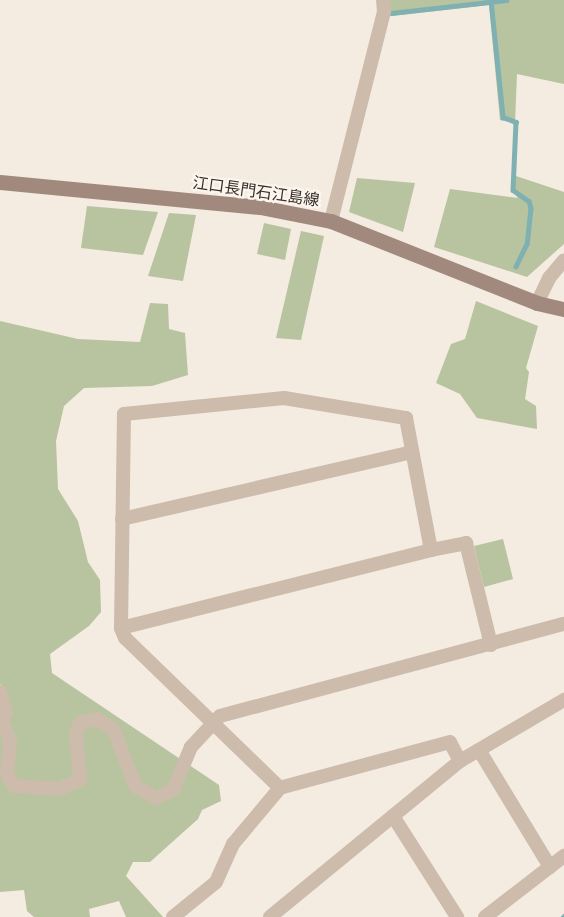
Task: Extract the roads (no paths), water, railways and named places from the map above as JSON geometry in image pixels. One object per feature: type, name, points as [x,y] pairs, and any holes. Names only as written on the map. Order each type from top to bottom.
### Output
[{"type":"main road","name":"江口長門石江島線","points":[[0,182],[251,206],[331,221],[537,303],[564,309]]},
{"type":"street","points":[[331,221],[384,11],[383,0]]},
{"type":"street","points":[[537,303],[549,278],[564,260]]},
{"type":"street","points":[[280,788],[125,638],[121,628],[124,414],[284,398],[406,418],[431,550]]},
{"type":"street","points":[[122,519],[412,452]]},
{"type":"street","points":[[121,628],[466,543],[491,645]]},
{"type":"street","points":[[0,692],[6,711],[2,721],[10,741],[7,774],[14,786],[23,790],[59,789],[80,780],[76,732],[80,723],[97,719],[113,729],[136,787],[156,798],[168,795],[191,747],[211,722],[220,716],[564,624]]},
{"type":"street","points":[[270,917],[460,761],[564,700]]},
{"type":"street","points":[[173,917],[216,882],[232,844],[280,788],[450,742],[460,761]]},
{"type":"street","points":[[479,750],[550,867]]},
{"type":"street","points":[[393,816],[457,917]]},
{"type":"street","points":[[485,917],[564,856]]},
{"type":"waterway","points":[[491,0],[503,117],[516,122],[513,190],[529,201],[531,208],[527,244],[516,267]]},
{"type":"waterway","points":[[391,13],[506,0]]}]
